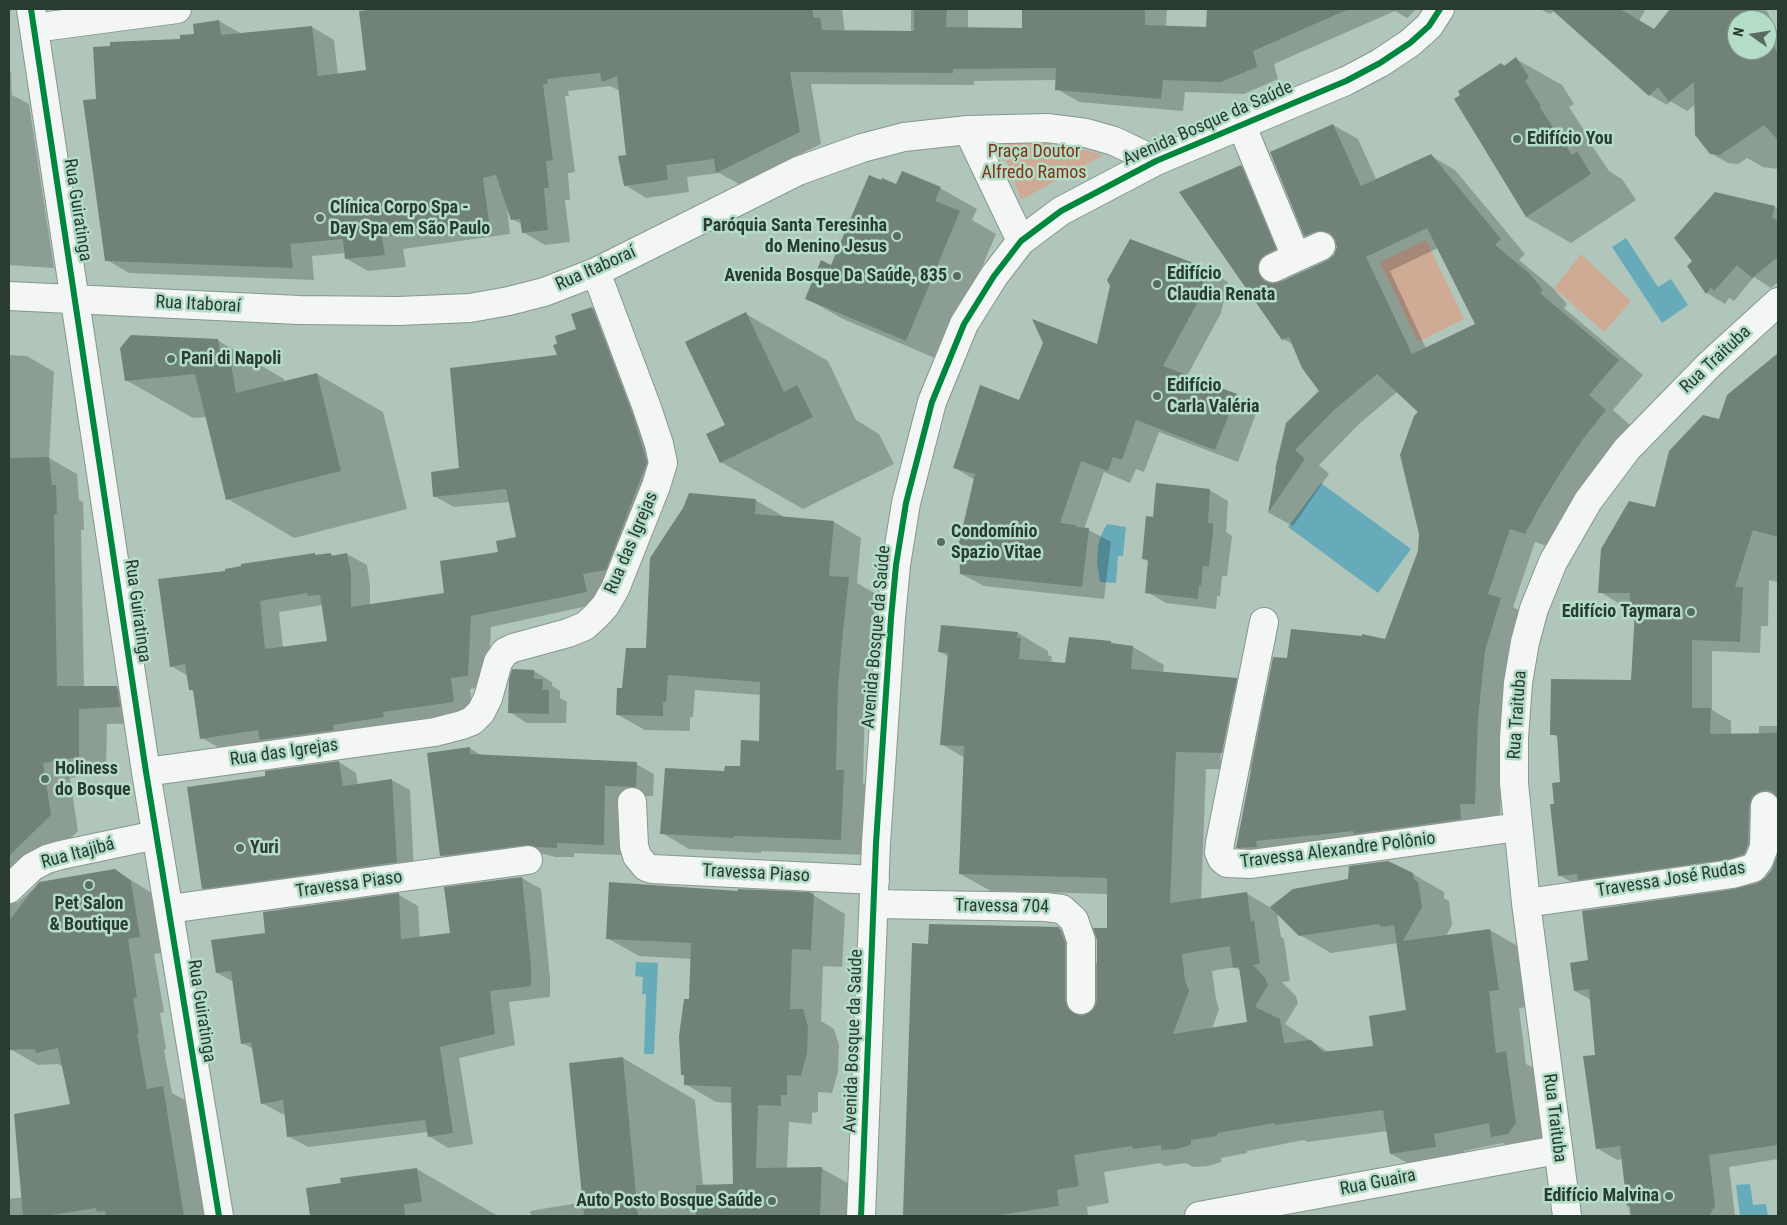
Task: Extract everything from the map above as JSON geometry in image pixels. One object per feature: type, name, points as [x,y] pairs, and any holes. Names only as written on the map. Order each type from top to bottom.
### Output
[{"type":"street","points":[[33,18],[177,9]]},
{"type":"street","name":"Avenida Bosque da Saúde","points":[[861,1216],[881,762],[896,565],[906,503],[932,402],[964,324],[994,276],[1021,241],[1062,211],[1156,161],[1240,124],[1346,81],[1410,44],[1429,26],[1440,9]]},
{"type":"street","name":"Rua Guiratinga","points":[[33,18],[146,772],[219,1216]]},
{"type":"street","points":[[1240,124],[1285,262],[1321,246]]},
{"type":"street","name":"Rua Itaboraí","points":[[9,296],[300,310],[398,311],[470,308],[544,292],[596,272],[798,172],[862,148],[904,137],[968,130],[1047,128],[1086,133],[1114,141],[1156,161]]},
{"type":"street","points":[[968,130],[1021,241]]},
{"type":"street","name":"Rua das Igrejas","points":[[146,772],[434,732],[462,725],[472,721],[481,712],[488,698],[498,662],[505,652],[585,626],[605,606],[618,582],[663,463],[647,408],[596,272]]},
{"type":"street","name":"Rua Traituba","points":[[1567,1216],[1526,903],[1514,774],[1518,683],[1525,642],[1534,609],[1553,562],[1588,501],[1627,450],[1710,364],[1778,302]]},
{"type":"street","name":"Travessa Alexandre Polônio","points":[[1264,622],[1220,843],[1222,859],[1227,863],[1251,864],[1518,827]]},
{"type":"street","name":"Travessa Piaso","points":[[632,802],[634,846],[637,856],[646,867],[875,892]]},
{"type":"street","name":"Travessa José Rudas","points":[[1526,903],[1732,874],[1753,868],[1759,860],[1764,847],[1765,806]]},
{"type":"street","name":"Rua Itajibá","points":[[9,889],[32,867],[47,859],[156,836]]},
{"type":"street","name":"Travessa Piaso","points":[[169,910],[528,860]]},
{"type":"street","name":"Travessa 704","points":[[875,892],[1062,909],[1074,920],[1081,940],[1081,1000]]},
{"type":"street","name":"Rua Guaira","points":[[1199,1216],[1558,1150]]},
{"type":"green space","name":"Praça Doutor Alfredo Ramos","points":[[996,133],[1042,138],[1103,155],[1021,200]]},
{"type":"green space","points":[[1426,240],[1464,319],[1418,342],[1380,262]]},
{"type":"green space","points":[[1581,254],[1631,301],[1604,332],[1554,288]]},
{"type":"water","points":[[1626,238],[1658,287],[1671,279],[1688,305],[1662,323],[1612,247]]},
{"type":"water","points":[[1321,483],[1411,549],[1378,593],[1288,527]]},
{"type":"water","points":[[1107,524],[1126,527],[1123,556],[1118,556],[1116,583],[1100,582],[1097,563],[1098,546]]},
{"type":"water","points":[[636,962],[658,963],[654,1054],[644,1054],[646,994],[642,994],[643,977],[635,976]]},
{"type":"water","points":[[1750,1184],[1753,1205],[1766,1204],[1768,1216],[1740,1216],[1736,1185]]},
{"type":"building","points":[[375,9],[812,9],[814,18],[820,17],[822,30],[914,31],[914,9],[947,9],[946,27],[1022,28],[1022,9],[1145,9],[1145,25],[1206,27],[1207,9],[1349,9],[1253,51],[1257,67],[1221,82],[1163,80],[1161,99],[1055,90],[1056,68],[953,69],[953,73],[790,72],[800,132],[716,173],[714,159],[666,165],[668,180],[624,186],[618,156],[626,155],[617,76],[602,82],[600,73],[547,79],[548,84],[543,84],[553,160],[546,161],[549,188],[544,188],[548,230],[522,233],[520,219],[511,220],[496,175],[483,178],[489,222],[382,237],[385,255],[345,259],[343,239],[290,244],[293,268],[105,261],[83,100],[96,99],[93,47],[110,46],[110,42],[180,39],[180,35],[194,34],[193,24],[219,20],[221,35],[312,26],[318,76],[366,70],[359,11]]},
{"type":"building","points":[[1551,9],[1620,9],[1654,29],[1670,9],[1755,9],[1727,10],[1727,60],[1777,60],[1777,52],[1778,140],[1764,125],[1720,155],[1710,154],[1695,135],[1694,82],[1669,102],[1658,87],[1649,96]]},
{"type":"building","name":"Edifício You","points":[[1516,57],[1529,77],[1525,81],[1541,106],[1540,108],[1572,155],[1577,151],[1591,174],[1526,217],[1454,99],[1460,95],[1458,91],[1501,63],[1504,66]]},
{"type":"building","points":[[1333,124],[1361,186],[1431,154],[1501,239],[1495,245],[1529,273],[1543,290],[1540,293],[1619,360],[1589,395],[1606,410],[1583,439],[1561,472],[1525,534],[1510,529],[1488,594],[1501,598],[1485,651],[1478,719],[1475,804],[1460,804],[1461,819],[1353,834],[1354,831],[1256,841],[1257,847],[1236,848],[1273,657],[1287,658],[1291,629],[1362,636],[1362,634],[1385,639],[1418,551],[1419,534],[1400,455],[1414,416],[1418,412],[1377,374],[1334,410],[1295,450],[1305,459],[1268,513],[1275,470],[1286,423],[1319,391],[1302,368],[1289,337],[1282,340],[1179,192],[1241,165],[1276,249],[1260,259],[1258,266],[1259,274],[1264,281],[1272,284],[1280,282],[1328,260],[1334,255],[1337,247],[1335,239],[1330,233],[1323,231],[1314,232],[1304,236],[1270,152]],"holes":[[[1427,228],[1475,324],[1412,354],[1366,257]]]},
{"type":"building","name":"Paróquia Santa Teresinha do Menino Jesus","points":[[902,171],[941,187],[935,201],[960,211],[906,341],[805,299],[821,260],[831,265],[869,175],[896,184]]},
{"type":"building","points":[[1715,192],[1775,206],[1772,218],[1778,221],[1778,257],[1752,278],[1737,265],[1714,291],[1711,287],[1706,294],[1687,266],[1692,261],[1674,238]]},
{"type":"building","points":[[1130,239],[1207,268],[1199,300],[1163,366],[1237,394],[1215,450],[1136,420],[1122,460],[1113,457],[1108,471],[1081,461],[1060,523],[1089,528],[1082,587],[960,574],[959,543],[975,474],[953,468],[980,385],[1019,400],[1043,343],[1032,319],[1097,344],[1110,286],[1107,280]]},
{"type":"building","points":[[592,307],[632,413],[647,462],[606,570],[583,574],[587,592],[471,616],[468,676],[451,678],[454,702],[383,712],[384,717],[333,725],[334,730],[260,740],[258,730],[200,739],[193,690],[189,690],[185,664],[170,667],[158,579],[225,571],[225,569],[241,566],[241,564],[315,553],[315,555],[331,553],[331,556],[347,553],[351,573],[351,607],[444,593],[440,561],[498,552],[496,541],[516,537],[506,489],[433,497],[431,472],[459,468],[450,368],[557,355],[553,345],[557,344],[555,336],[576,329],[571,314]],"holes":[[[307,593],[308,596],[320,595],[327,641],[265,649],[260,601]]]},
{"type":"building","points":[[746,312],[784,392],[797,385],[813,417],[720,463],[706,434],[725,425],[685,342]]},
{"type":"building","points":[[131,335],[218,339],[221,360],[230,358],[236,393],[317,373],[341,471],[226,500],[195,374],[125,381],[120,348]]},
{"type":"building","points":[[1778,353],[1778,537],[1753,530],[1735,587],[1743,587],[1740,642],[1692,640],[1692,708],[1711,708],[1710,734],[1778,733],[1778,798],[1773,792],[1766,790],[1758,792],[1752,797],[1749,806],[1748,844],[1744,854],[1729,859],[1578,880],[1577,874],[1558,876],[1550,804],[1554,804],[1552,783],[1560,782],[1557,735],[1550,735],[1551,679],[1631,680],[1635,610],[1629,609],[1630,593],[1598,593],[1601,549],[1629,501],[1655,507],[1669,451],[1703,415],[1719,419],[1727,395]]},
{"type":"building","points":[[49,457],[52,485],[56,485],[57,514],[54,515],[57,686],[117,686],[120,707],[79,709],[79,757],[43,763],[51,815],[9,856],[9,458]]},
{"type":"building","points":[[1156,483],[1210,489],[1208,523],[1213,523],[1213,532],[1209,566],[1203,566],[1198,599],[1145,593],[1148,560],[1142,559],[1146,516],[1153,517]]},
{"type":"building","points":[[689,493],[756,499],[755,514],[834,521],[829,576],[849,577],[838,687],[836,770],[844,770],[841,840],[734,836],[734,838],[660,834],[665,768],[724,771],[725,766],[740,766],[741,740],[759,741],[760,682],[668,675],[666,702],[663,702],[663,716],[616,715],[617,688],[622,688],[626,648],[646,648],[650,558],[683,508]]},
{"type":"building","points":[[941,625],[1018,632],[1017,638],[1021,638],[1019,659],[1065,663],[1069,637],[1111,641],[1111,643],[1133,646],[1131,669],[1237,678],[1222,753],[1176,752],[1170,903],[1247,892],[1251,922],[1254,920],[1260,964],[1253,965],[1265,978],[1268,985],[1255,1007],[1280,1019],[1284,1043],[1311,1040],[1323,1052],[1373,1046],[1369,1016],[1406,1010],[1394,925],[1381,927],[1379,924],[1299,936],[1270,907],[1293,889],[1348,879],[1349,866],[1388,861],[1413,873],[1414,879],[1418,882],[1422,907],[1403,941],[1490,929],[1499,990],[1489,991],[1496,1053],[1506,1051],[1516,1123],[1508,1134],[1491,1137],[1489,1123],[1434,1134],[1436,1147],[1390,1154],[1383,1110],[1275,1125],[1275,1123],[1217,1133],[1217,1136],[1191,1140],[1191,1145],[1177,1149],[1161,1150],[1161,1145],[1133,1149],[1132,1146],[1074,1155],[1079,1186],[1057,1190],[1059,1206],[992,1216],[903,1216],[912,943],[928,944],[929,924],[1059,927],[1065,943],[1065,1000],[1067,1007],[1073,1013],[1081,1016],[1089,1013],[1095,1007],[1097,1000],[1097,940],[1093,928],[1107,928],[1107,878],[959,874],[964,746],[940,745],[948,653],[938,652]],"holes":[[[1230,946],[1233,968],[1239,967],[1247,1022],[1173,1034],[1189,991],[1185,980],[1182,954]]]},
{"type":"building","points":[[512,669],[534,670],[534,679],[543,679],[542,690],[549,690],[549,714],[508,713],[509,680]]},
{"type":"building","points":[[470,747],[470,754],[637,762],[636,787],[605,786],[604,845],[557,843],[557,848],[526,845],[440,856],[427,753]]},
{"type":"building","points":[[339,761],[343,786],[392,779],[397,862],[202,889],[187,787],[265,776],[265,771]]},
{"type":"building","points":[[1778,853],[1778,1145],[1709,1155],[1715,1206],[1709,1216],[1631,1216],[1630,1206],[1627,1206],[1620,1146],[1596,1149],[1583,1056],[1595,1055],[1589,989],[1574,991],[1570,963],[1588,960],[1582,911],[1734,889],[1757,883],[1765,878],[1772,869]]},
{"type":"building","points":[[115,869],[131,881],[140,937],[128,939],[137,997],[133,998],[139,1034],[137,1034],[147,1089],[163,1086],[184,1216],[106,1216],[105,1211],[97,1212],[96,1208],[45,1216],[23,1216],[14,1114],[70,1104],[58,1048],[36,1053],[35,1049],[9,1050],[9,921],[39,882]]},
{"type":"building","points":[[522,877],[531,966],[531,986],[490,991],[495,1034],[440,1047],[453,1133],[428,1137],[425,1120],[287,1137],[283,1100],[261,1104],[251,1042],[241,1044],[231,971],[216,973],[211,940],[265,933],[263,912],[399,893],[401,939],[450,933],[444,887]]},
{"type":"building","points":[[609,882],[738,891],[738,889],[809,892],[814,894],[811,950],[792,949],[790,1009],[803,1009],[808,1027],[807,1053],[801,1076],[787,1075],[787,1095],[781,1095],[781,1106],[758,1105],[756,1168],[822,1167],[820,1216],[696,1216],[696,1185],[733,1184],[731,1087],[684,1085],[684,1075],[681,1075],[679,1036],[684,999],[689,999],[691,943],[606,939]]},
{"type":"building","points":[[623,1057],[638,1216],[584,1216],[569,1063]]},
{"type":"building","points":[[417,1168],[422,1202],[404,1204],[405,1216],[310,1216],[306,1188],[341,1183],[340,1178]]},
{"type":"cycle path","points":[[31,9],[146,772],[219,1216]]},
{"type":"cycle path","points":[[861,1216],[876,843],[896,565],[906,503],[932,402],[964,324],[994,276],[1021,241],[1061,211],[1156,161],[1346,81],[1380,63],[1410,43],[1429,26],[1440,9]]},
{"type":"place","name":"Edifício You","points":[[1517,139]]},
{"type":"place","name":"Clínica Corpo Spa - Day Spa em São Paulo","points":[[320,218]]},
{"type":"place","name":"Paróquia Santa Teresinha do Menino Jesus","points":[[897,236]]},
{"type":"place","name":"Avenida Bosque Da Saúde, 835","points":[[957,276]]},
{"type":"place","name":"Edifício Claudia Renata","points":[[1157,284]]},
{"type":"place","name":"Pani di Napoli","points":[[171,359]]},
{"type":"place","name":"Edifício Carla Valéria","points":[[1157,396]]},
{"type":"place","name":"Condomínio Spazio Vitae","points":[[941,542]]},
{"type":"place","name":"Edifício Taymara","points":[[1691,612]]},
{"type":"place","name":"Holiness do Bosque","points":[[45,779]]},
{"type":"place","name":"Yuri","points":[[240,848]]},
{"type":"place","name":"Pet Salon & Boutique","points":[[89,885]]},
{"type":"place","name":"Edifício Malvina","points":[[1669,1196]]},
{"type":"place","name":"Auto Posto Bosque Saúde","points":[[772,1201]]}]
